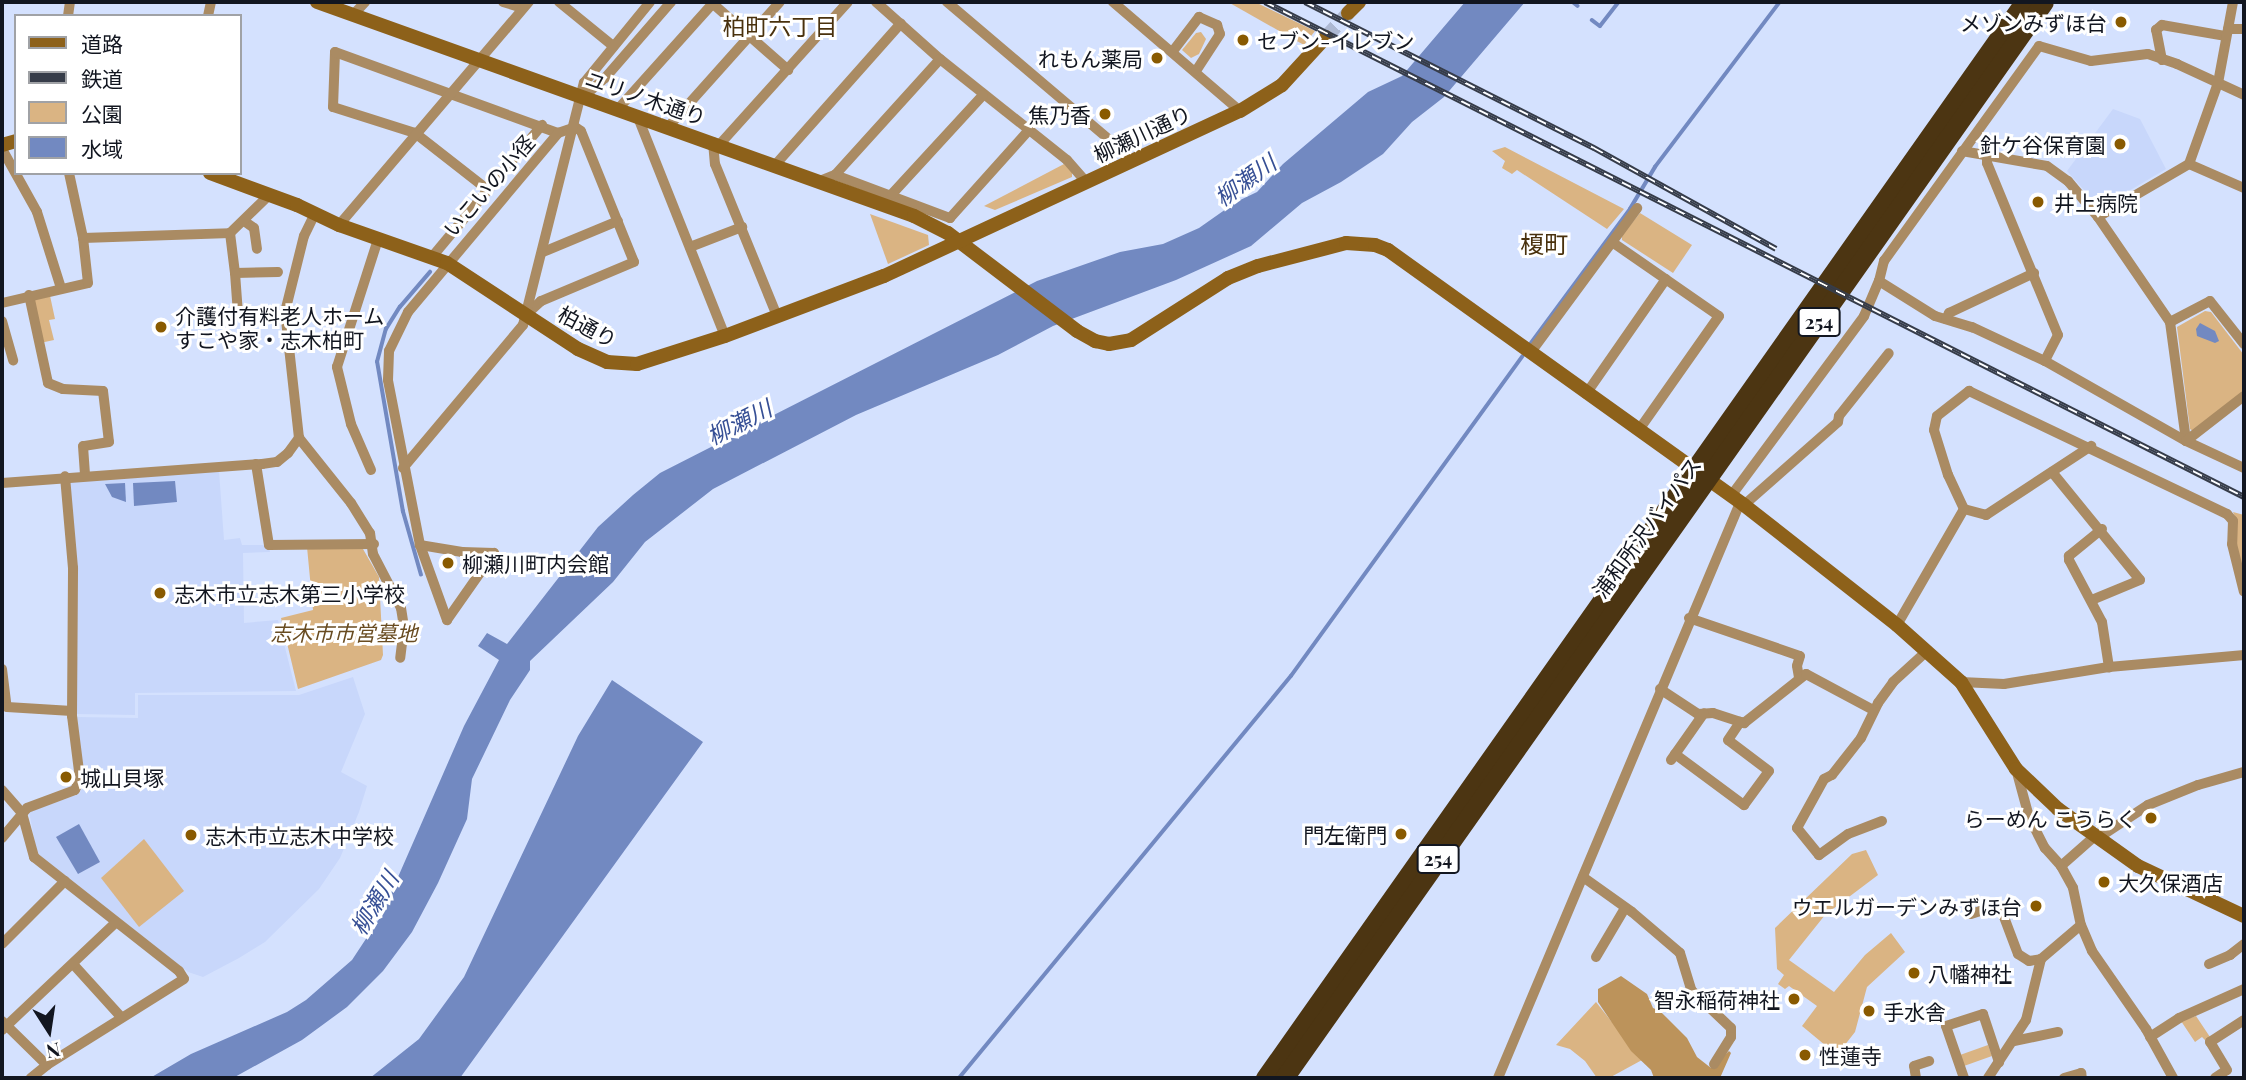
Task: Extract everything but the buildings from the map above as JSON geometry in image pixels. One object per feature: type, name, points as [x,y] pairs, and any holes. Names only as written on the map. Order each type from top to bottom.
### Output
[{"type":"highway","name":"浦和所沢バイパス","points":[[1284,1078],[2024,2]]},
{"type":"highway","name":"浦和所沢バイパス","points":[[1265,1078],[2044,2]]},
{"type":"street","name":"ユリノ木通り","points":[[317,2],[333,4],[353,15],[582,98],[776,164],[914,216],[958,240],[982,261],[1077,331],[1095,341],[1109,344],[1131,340],[1241,272],[1326,246],[1353,242],[1388,250],[1738,501],[1896,625],[1961,682],[2016,769],[2057,809],[2096,837],[2172,884],[2244,916]]},
{"type":"street","points":[[353,15],[365,2]]},
{"type":"street","points":[[503,2],[526,5]]},
{"type":"street","points":[[559,2],[612,46]]},
{"type":"street","points":[[582,98],[597,86],[671,2]]},
{"type":"street","points":[[618,109],[713,2],[788,70]]},
{"type":"street","points":[[669,126],[779,2]]},
{"type":"street","points":[[777,316],[715,164],[716,143],[788,70],[848,2]]},
{"type":"street","points":[[876,2],[983,95],[1071,163],[1086,182]]},
{"type":"street","points":[[1113,2],[1240,111]]},
{"type":"street","points":[[2098,216],[2189,164],[2218,83],[2232,2]]},
{"type":"street","points":[[403,468],[523,325],[584,83],[644,4]]},
{"type":"street","points":[[955,4],[1112,142],[1128,163]]},
{"type":"street","points":[[339,225],[526,5]]},
{"type":"street","points":[[1173,51],[1199,17],[1217,25],[1220,34],[1196,71]]},
{"type":"street","points":[[776,164],[901,23]]},
{"type":"street","points":[[2162,60],[2156,30],[2162,25],[2227,32],[2244,29]]},
{"type":"street","name":"柳瀬川通り","points":[[958,240],[1240,111],[1282,85],[1326,37]]},
{"type":"street","points":[[1498,1078],[1738,501],[1864,316],[1879,281],[1884,261],[2039,46],[2091,61],[2148,54],[2244,95]]},
{"type":"street","points":[[488,190],[415,133],[333,107],[335,52],[558,133],[575,127]]},
{"type":"street","points":[[820,181],[835,175],[940,59]]},
{"type":"street","points":[[892,194],[983,95]]},
{"type":"street","points":[[637,115],[724,336]]},
{"type":"street","points":[[432,257],[542,125]]},
{"type":"street","points":[[527,314],[541,301],[634,262],[581,131],[575,127]]},
{"type":"street","points":[[835,175],[892,194],[950,218],[1029,130]]},
{"type":"street","name":"いこいの小径","points":[[420,545],[462,552],[494,553],[447,620],[420,545],[403,468],[388,380],[389,351],[408,312],[431,288],[447,263],[558,133]]},
{"type":"street","points":[[2,147],[14,169]]},
{"type":"street","points":[[1962,151],[2047,166],[2068,181],[2098,216],[2170,322],[2186,441]]},
{"type":"street","points":[[1987,155],[1987,163],[2058,335],[2045,361]]},
{"type":"street","points":[[2189,164],[2244,188]]},
{"type":"street","points":[[17,175],[37,212],[61,288]]},
{"type":"street","points":[[2,303],[88,283],[83,238],[69,175]]},
{"type":"street","name":"柏通り","points":[[215,175],[315,213],[339,225],[447,263],[578,349],[620,365],[653,360],[724,336],[884,276],[958,240]]},
{"type":"street","points":[[83,238],[230,233],[268,196]]},
{"type":"street","points":[[1531,352],[1637,208]]},
{"type":"street","points":[[315,213],[304,236],[285,312],[292,398],[299,438],[351,503],[374,544],[373,554],[401,608],[404,627],[400,658]]},
{"type":"street","points":[[244,221],[254,228],[257,248]]},
{"type":"street","points":[[543,252],[618,222]]},
{"type":"street","points":[[690,247],[742,227]]},
{"type":"street","points":[[230,233],[238,314]]},
{"type":"street","points":[[371,470],[351,424],[337,367],[378,239]]},
{"type":"street","points":[[1612,242],[1719,316],[1639,430]]},
{"type":"street","points":[[235,273],[278,272]]},
{"type":"street","points":[[1946,319],[1949,313],[2034,272]]},
{"type":"street","points":[[1586,394],[1667,279]]},
{"type":"street","points":[[1879,281],[1946,319],[1972,327],[2045,361],[2186,441],[2244,468]]},
{"type":"street","points":[[29,295],[48,383],[63,389],[103,391],[109,442],[83,446],[85,474]]},
{"type":"street","points":[[2170,322],[2210,302],[2244,344]]},
{"type":"street","points":[[2,321],[13,360]]},
{"type":"street","points":[[1738,501],[1838,422],[1839,416],[1889,354]]},
{"type":"street","points":[[1964,509],[1948,474],[1934,430],[1937,416],[1969,391],[2091,446],[2227,513],[2233,520],[2232,544],[2244,592]]},
{"type":"street","points":[[2186,441],[2244,396]]},
{"type":"street","points":[[2,482],[277,462],[299,438]]},
{"type":"street","points":[[1964,509],[1986,515],[2091,446]]},
{"type":"street","points":[[256,464],[269,545],[374,544]]},
{"type":"street","points":[[2052,472],[2102,529],[2140,580],[2092,600]]},
{"type":"street","points":[[2,838],[22,813],[75,790],[79,785],[72,711],[73,568],[65,476]]},
{"type":"street","points":[[1896,625],[1964,509]]},
{"type":"street","points":[[2102,529],[2069,556],[2102,622],[2109,667]]},
{"type":"street","points":[[1689,618],[1800,656],[1797,666],[1799,677]]},
{"type":"street","points":[[1882,821],[1847,834],[1819,855],[1797,828],[1824,779],[1832,775],[1861,738],[1874,710],[1893,682],[1927,651]]},
{"type":"street","points":[[1961,682],[2004,684],[2109,667],[2244,656]]},
{"type":"street","points":[[2,668],[7,707],[72,711]]},
{"type":"street","points":[[1660,690],[1698,714],[1749,722],[1799,677],[1810,675],[1874,710]]},
{"type":"street","points":[[1704,713],[1673,757],[1744,805],[1769,771],[1728,740],[1740,722]]},
{"type":"street","points":[[2016,769],[2018,785],[2029,817],[2045,848],[2061,866],[2073,888],[2081,925],[2102,969],[2150,1037],[2173,1078]]},
{"type":"street","points":[[2061,866],[2096,837],[2148,805],[2198,785],[2244,772]]},
{"type":"street","points":[[2,790],[22,813],[34,857],[179,971],[184,979],[121,1017],[31,1078]]},
{"type":"street","points":[[1583,877],[1681,953],[1691,990],[1731,1028],[1731,1037],[1713,1065]]},
{"type":"street","points":[[2,944],[65,881]]},
{"type":"street","points":[[1971,914],[1996,906],[2001,909],[2018,954],[2029,961],[2041,960],[2081,925]]},
{"type":"street","points":[[1596,957],[1625,908]]},
{"type":"street","points":[[47,1065],[3,1025],[73,964],[115,922]]},
{"type":"street","points":[[2209,964],[2230,955],[2244,944]]},
{"type":"street","points":[[1988,1078],[2014,1041],[2033,998],[2041,960]]},
{"type":"street","points":[[73,964],[121,1017]]},
{"type":"street","points":[[2150,1037],[2179,1018],[2244,989]]},
{"type":"street","points":[[1964,1078],[1946,1026],[1983,1014],[2000,1078]]},
{"type":"street","points":[[2215,1078],[2227,1070],[2210,1042],[2244,1020]]},
{"type":"street","points":[[2014,1041],[2058,1032]]},
{"type":"street","points":[[1916,1078],[1914,1066],[1929,1061]]},
{"type":"street","points":[[2064,1078],[2081,1073],[2082,1078]]},
{"type":"shaded area","name":"針ケ谷保育園","points":[[2113,109],[2140,119],[2166,169],[2100,208],[2067,171]]},
{"type":"shaded area","name":"志木市立志木第三小学校","points":[[219,471],[224,540],[240,538],[242,545],[268,545],[270,552],[243,553],[244,623],[278,620],[296,691],[135,693],[135,715],[76,714],[69,481]]},
{"type":"shaded area","name":"志木市立志木中学校","points":[[353,677],[365,714],[341,772],[367,786],[359,812],[340,858],[319,889],[265,942],[239,958],[203,977],[188,972],[37,853],[29,812],[79,794],[84,785],[77,717],[138,718],[138,695],[299,695]]},
{"type":"shaded area","points":[[1621,976],[1647,994],[1653,1008],[1660,1011],[1687,1038],[1697,1057],[1711,1068],[1729,1051],[1731,1053],[1720,1078],[1654,1078],[1651,1070],[1631,1051],[1598,1002],[1598,989]]},
{"type":"green space","points":[[1228,2],[1255,2],[1315,31],[1304,45]]},
{"type":"green space","points":[[1201,32],[1206,39],[1199,54],[1191,58],[1182,50],[1196,33]]},
{"type":"green space","points":[[1505,147],[1624,209],[1607,229],[1517,170],[1512,174],[1502,168],[1505,161],[1492,151]]},
{"type":"green space","points":[[1064,164],[1072,170],[1072,177],[995,210],[984,206]]},
{"type":"green space","points":[[1640,213],[1692,245],[1673,273],[1622,240],[1622,235]]},
{"type":"green space","points":[[870,214],[928,235],[929,245],[888,264]]},
{"type":"green space","points":[[49,291],[55,319],[49,320],[54,340],[40,343],[29,295]]},
{"type":"green space","points":[[2205,311],[2211,312],[2244,355],[2244,391],[2193,431],[2190,429],[2177,327]]},
{"type":"green space","points":[[2233,512],[2244,515],[2244,583],[2235,545],[2237,521]]},
{"type":"green space","name":"志木市市営墓地","points":[[307,547],[363,549],[379,577],[383,655],[381,660],[298,689],[281,618],[313,610]]},
{"type":"green space","points":[[144,839],[184,891],[139,927],[101,878]]},
{"type":"green space","points":[[1866,850],[1878,875],[1825,915],[1789,960],[1834,992],[1865,955],[1891,933],[1905,952],[1867,987],[1855,1032],[1837,1055],[1802,1026],[1817,1006],[1789,986],[1785,989],[1778,984],[1784,975],[1777,969],[1775,928],[1852,854]]},
{"type":"green space","points":[[1596,1002],[1642,1060],[1609,1078],[1597,1078],[1585,1061],[1570,1049],[1556,1045]]},
{"type":"green space","points":[[2196,1016],[2210,1037],[2205,1040],[2202,1037],[2195,1042],[2181,1021]]},
{"type":"green space","points":[[1988,1045],[1992,1056],[1964,1066],[1960,1055]]},
{"type":"water","points":[[1465,2],[1525,2],[1444,97],[1412,122],[1383,154],[1341,182],[1302,203],[1251,246],[1176,280],[1053,326],[998,355],[856,415],[713,489],[645,542],[613,582],[530,661],[530,670],[510,700],[472,779],[467,819],[438,883],[412,932],[383,971],[347,1007],[302,1040],[233,1078],[150,1078],[191,1054],[287,1012],[306,1000],[352,960],[381,916],[464,726],[499,660],[478,646],[487,633],[507,644],[598,527],[633,495],[660,473],[1037,281],[1120,252],[1163,244],[1199,228],[1236,202],[1257,192],[1283,164],[1368,92],[1402,76]]},
{"type":"water","points":[[2200,323],[2215,331],[2219,341],[2215,343],[2197,336],[2196,329]]},
{"type":"water","points":[[175,481],[177,502],[134,506],[133,483]]},
{"type":"water","points":[[125,483],[126,502],[112,497],[105,484]]},
{"type":"water","points":[[612,680],[703,742],[460,1078],[370,1078],[419,1039],[464,977],[578,736]]},
{"type":"water","points":[[79,824],[100,862],[78,874],[56,837]]},
{"type":"waterway","points":[[1573,2],[1578,6]]},
{"type":"waterway","points":[[1592,20],[1600,26],[1619,2]]},
{"type":"waterway","points":[[1531,343],[1630,209],[1655,167],[1780,2]]},
{"type":"waterway","points":[[421,575],[403,512],[377,362],[386,329],[400,307],[430,272]]},
{"type":"waterway","points":[[959,1078],[1291,676],[1522,357]]},
{"type":"tunnel","points":[[1326,37],[1348,13]]},
{"type":"railway","points":[[1265,2],[2244,497]]},
{"type":"railway","points":[[1305,2],[1594,148],[1776,249]]},
{"type":"place","name":"メゾンみずほ台","points":[[2121,22]]},
{"type":"place","name":"セブン-イレブン","points":[[1243,40]]},
{"type":"place","name":"れもん薬局","points":[[1157,58]]},
{"type":"place","name":"焦乃香","points":[[1105,114]]},
{"type":"place","name":"針ケ谷保育園","points":[[2120,144]]},
{"type":"place","name":"井上病院","points":[[2038,202]]},
{"type":"place","name":"介護付有料老人ホーム すこや家・志木柏町","points":[[161,327]]},
{"type":"place","name":"柳瀬川町内会館","points":[[448,563]]},
{"type":"place","name":"志木市立志木第三小学校","points":[[160,593]]},
{"type":"place","name":"城山貝塚","points":[[66,777]]},
{"type":"place","name":"らーめん こうらく","points":[[2151,818]]},
{"type":"place","name":"門左衛門","points":[[1401,834]]},
{"type":"place","name":"志木市立志木中学校","points":[[191,835]]},
{"type":"place","name":"大久保酒店","points":[[2104,882]]},
{"type":"place","name":"ウエルガーデンみずほ台","points":[[2036,906]]},
{"type":"place","name":"八幡神社","points":[[1914,973]]},
{"type":"place","name":"智永稲荷神社","points":[[1794,999]]},
{"type":"place","name":"手水舎","points":[[1869,1011]]},
{"type":"place","name":"性蓮寺","points":[[1805,1055]]},
{"type":"district","name":"柏町六丁目","points":[[780,26]]},
{"type":"district","name":"榎町","points":[[1544,244]]},
{"type":"water label","name":"柳瀬川","points":[[1245,180]]},
{"type":"water label","name":"柳瀬川","points":[[739,422]]},
{"type":"water label","name":"柳瀬川","points":[[374,903]]}]
